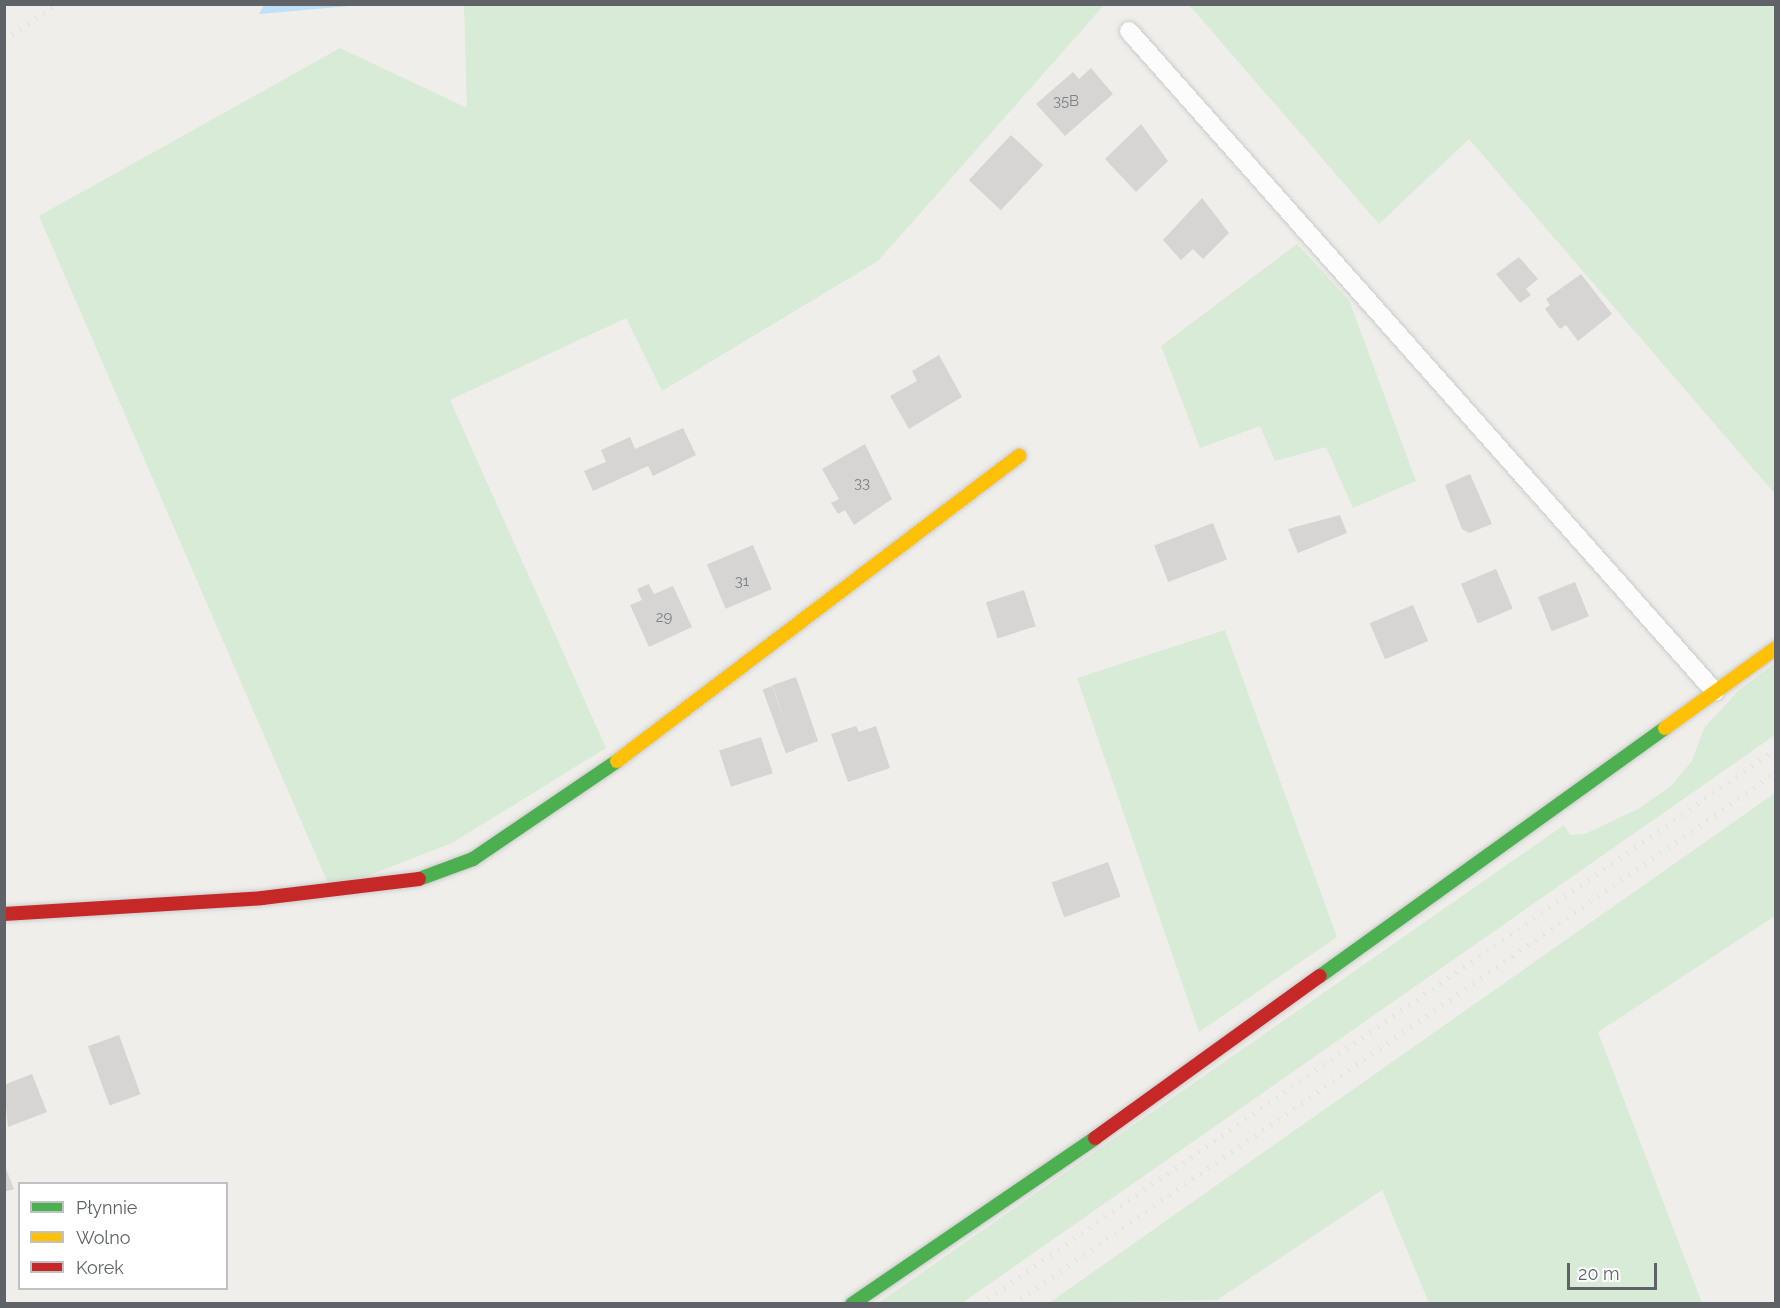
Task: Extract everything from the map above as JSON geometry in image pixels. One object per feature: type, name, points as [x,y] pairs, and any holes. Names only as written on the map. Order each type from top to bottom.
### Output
[{"type":"street","points":[[4,914],[262,898],[432,877],[473,859],[633,750],[1019,456]]},
{"type":"street","points":[[852,1304],[1048,1172],[1776,648]]},
{"type":"lane","points":[[1129,31],[1715,692]]},
{"type":"green space","points":[[464,5],[1104,5],[878,261],[662,391],[626,318],[450,400],[606,748],[452,843],[331,890],[39,216],[340,48],[467,108]]},
{"type":"green space","points":[[1189,5],[1775,5],[1775,494],[1469,139],[1379,224]]},
{"type":"green space","points":[[1297,244],[1349,300],[1416,481],[1353,508],[1326,447],[1275,461],[1260,426],[1200,448],[1161,346]]},
{"type":"green space","points":[[1225,630],[1337,937],[1199,1032],[1077,678]]},
{"type":"green space","points":[[1775,663],[1775,735],[962,1303],[877,1304],[1564,825],[1570,835],[1585,834],[1638,809],[1671,786],[1692,761],[1704,728],[1738,691]]},
{"type":"green space","points":[[1775,793],[1775,916],[1598,1032],[1702,1303],[1429,1303],[1382,1190],[1217,1300],[1049,1303]]},
{"type":"water","points":[[264,4],[361,5],[259,14]]},
{"type":"building","points":[[1091,68],[1113,94],[1065,136],[1036,104],[1073,72],[1079,79]]},
{"type":"building","points":[[1141,124],[1168,161],[1136,192],[1105,159]]},
{"type":"building","points":[[1011,135],[1043,165],[1001,210],[969,180]]},
{"type":"building","points":[[1202,198],[1229,233],[1203,259],[1193,249],[1181,260],[1163,240]]},
{"type":"building","points":[[1519,257],[1538,279],[1526,289],[1531,295],[1520,303],[1496,274]]},
{"type":"building","points":[[1581,274],[1612,314],[1578,341],[1566,325],[1560,329],[1545,309],[1550,305],[1546,299]]},
{"type":"building","points":[[939,355],[962,397],[909,429],[890,396],[917,381],[912,371]]},
{"type":"building","points":[[683,428],[696,455],[653,476],[648,466],[593,491],[584,471],[606,462],[601,450],[630,437],[635,449]]},
{"type":"building","points":[[865,444],[892,499],[854,525],[845,510],[838,514],[831,503],[839,499],[822,469]]},
{"type":"building","points":[[1470,474],[1492,524],[1469,533],[1462,529],[1445,485]]},
{"type":"building","points":[[1340,515],[1347,533],[1298,553],[1288,529]]},
{"type":"building","points":[[1213,523],[1227,559],[1168,582],[1154,546]]},
{"type":"building","points":[[753,545],[772,589],[726,609],[707,565]]},
{"type":"building","points":[[1496,569],[1513,609],[1478,623],[1461,584]]},
{"type":"building","points":[[1575,582],[1589,616],[1552,631],[1538,597]]},
{"type":"building","points":[[649,584],[654,594],[673,586],[692,627],[649,647],[630,605],[642,600],[637,589]]},
{"type":"building","points":[[1024,590],[1036,626],[998,639],[986,602]]},
{"type":"building","points":[[1413,605],[1428,641],[1385,659],[1370,623]]},
{"type":"building","points":[[796,677],[818,741],[795,749],[772,685]]},
{"type":"building","points":[[772,686],[795,750],[786,753],[763,689]]},
{"type":"building","points":[[856,726],[859,732],[876,726],[890,768],[848,782],[831,734]]},
{"type":"building","points":[[761,737],[773,773],[731,787],[719,751]]},
{"type":"building","points":[[1108,862],[1121,897],[1064,917],[1052,883]]},
{"type":"building","points":[[119,1035],[141,1094],[110,1105],[88,1046]]},
{"type":"building","points":[[32,1074],[47,1112],[8,1127],[4,1085]]},
{"type":"building","points":[[4,1164],[14,1189],[4,1192]]},
{"type":"railway","points":[[4,40],[57,4]]},
{"type":"railway","points":[[980,1304],[1776,749]]},
{"type":"railway","points":[[1013,1304],[1776,772]]},
{"type":"traffic: fast","points":[[1320,976],[1665,728]]},
{"type":"traffic: fast","points":[[419,879],[473,859],[617,761]]},
{"type":"traffic: fast","points":[[852,1304],[1095,1138]]},
{"type":"traffic: slow","points":[[617,761],[1019,456]]},
{"type":"traffic: slow","points":[[1665,728],[1776,648]]},
{"type":"traffic: jam","points":[[4,914],[262,898],[419,879]]},
{"type":"traffic: jam","points":[[1095,1138],[1320,976]]}]
